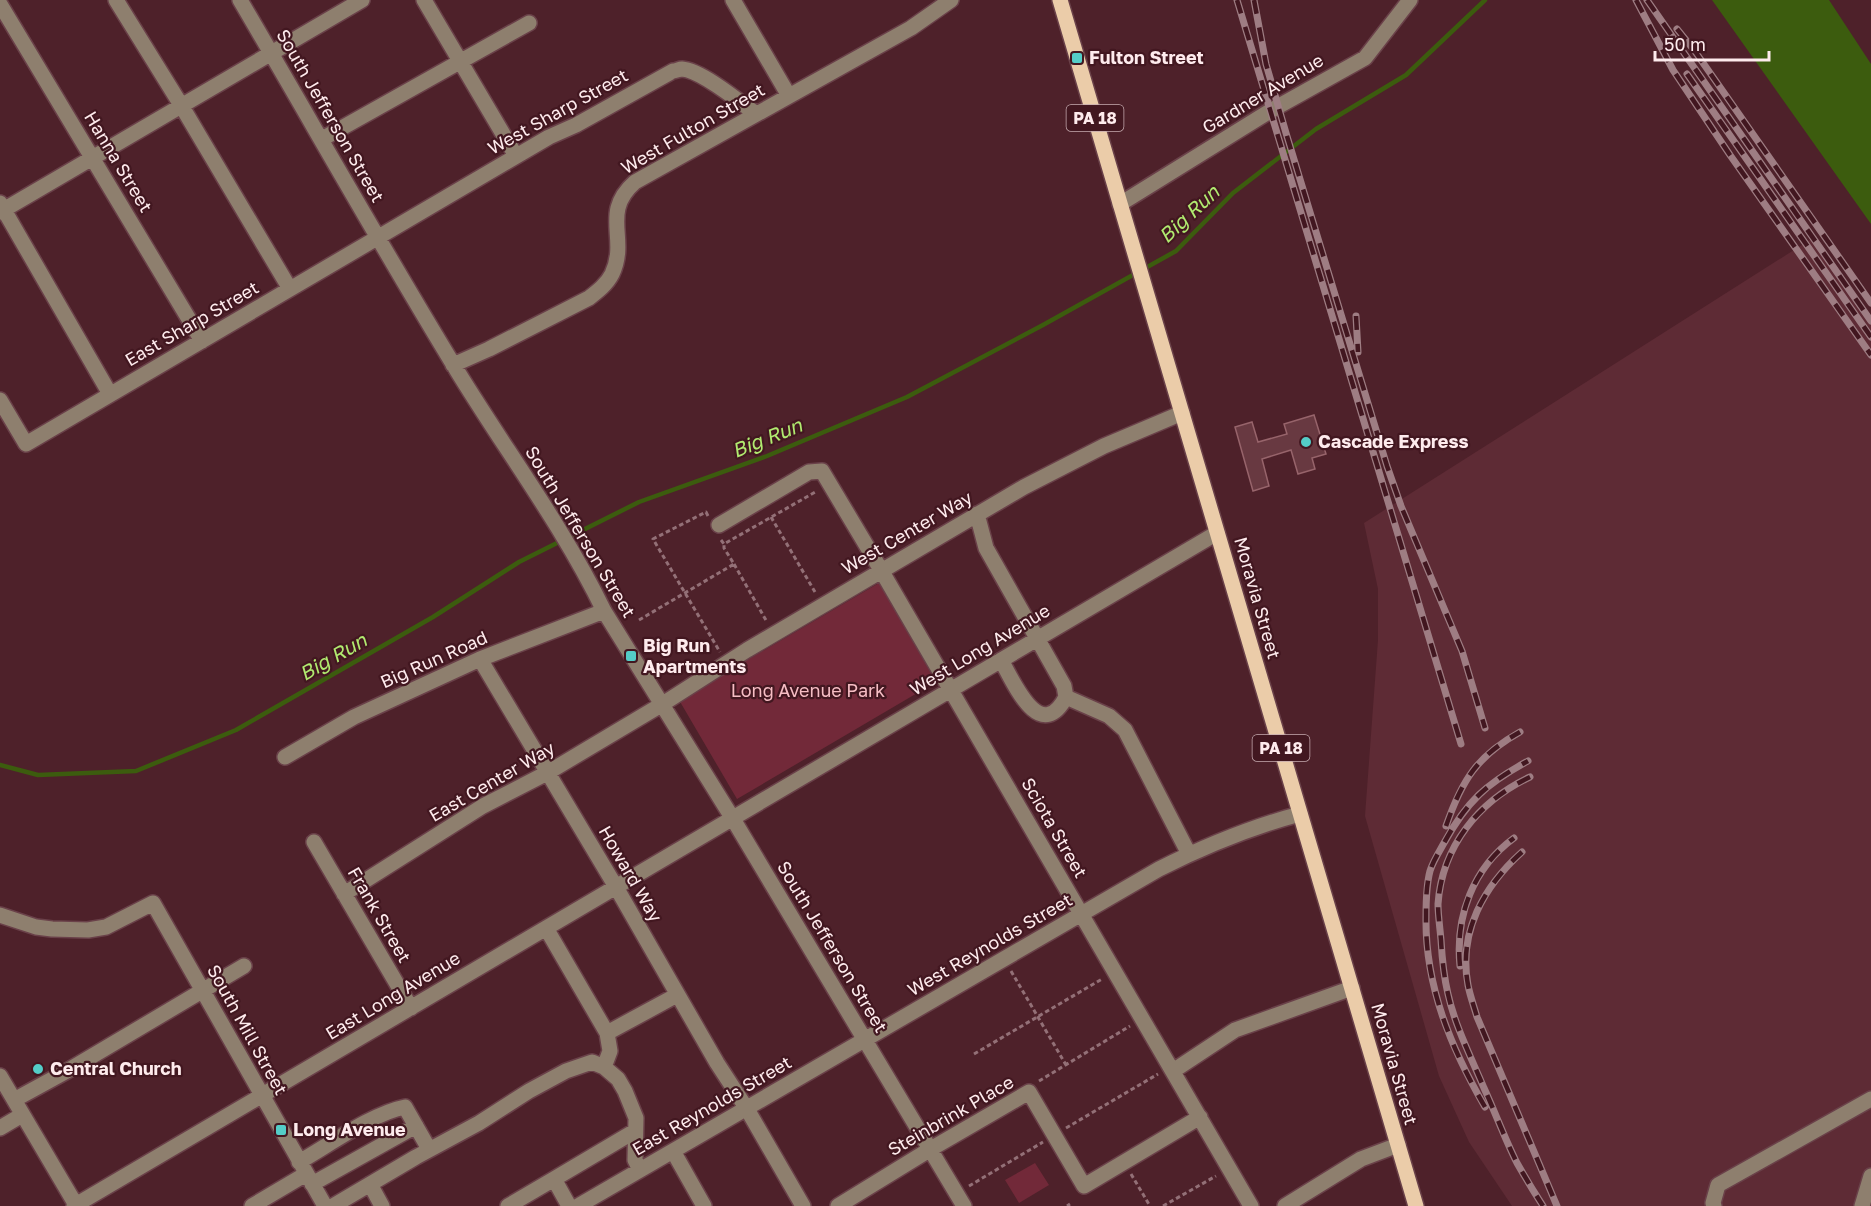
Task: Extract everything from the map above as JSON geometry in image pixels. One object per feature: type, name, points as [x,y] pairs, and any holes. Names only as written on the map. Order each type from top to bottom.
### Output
[{"type":"main road","name":"Moravia Street","points":[[1060,0],[1416,1206]]},
{"type":"street","points":[[116,0],[290,290]]},
{"type":"street","name":"South Jefferson Street","points":[[240,0],[453,365],[554,521],[589,580],[604,611],[733,819],[964,1206]]},
{"type":"street","points":[[110,394],[1,208],[92,158],[362,0]]},
{"type":"street","points":[[424,0],[516,156]]},
{"type":"street","points":[[733,0],[789,96]]},
{"type":"street","name":"West Fulton Street","points":[[453,365],[590,298],[602,288],[612,274],[617,258],[616,214],[619,201],[635,182],[911,28],[951,0]]},
{"type":"street","name":"Gardner Avenue","points":[[1120,204],[1270,111],[1365,58],[1410,0]]},
{"type":"street","name":"Hanna Street","points":[[0,4],[202,341]]},
{"type":"street","points":[[322,139],[529,23]]},
{"type":"street","name":"West Sharp Street","points":[[378,237],[516,156],[673,71],[682,69],[695,74],[756,114]]},
{"type":"street","name":"East Sharp Street","points":[[0,400],[26,444],[378,237]]},
{"type":"street","name":"West Center Way","points":[[661,705],[747,650],[1024,486],[1075,460],[1182,413]]},
{"type":"street","name":"Sciota Street","points":[[716,527],[809,472],[822,471],[1251,1206]]},
{"type":"street","points":[[977,514],[986,548],[1064,686],[1066,698],[1060,709],[1049,715],[1039,714],[1027,705],[1001,660]]},
{"type":"street","name":"West Long Avenue","points":[[733,819],[1217,533]]},
{"type":"street","name":"Big Run Road","points":[[285,757],[354,717],[480,659],[604,611]]},
{"type":"street","name":"Howard Way","points":[[480,659],[803,1206]]},
{"type":"street","points":[[1066,698],[1109,716],[1125,730],[1190,854]]},
{"type":"street","name":"East Center Way","points":[[344,894],[483,806],[547,773],[661,705]]},
{"type":"street","name":"West Reynolds Street","points":[[865,1040],[1159,869],[1242,832],[1300,814]]},
{"type":"street","name":"East Long Avenue","points":[[82,1204],[261,1096],[733,819]]},
{"type":"street","name":"Frank Street","points":[[314,842],[411,1008]]},
{"type":"street","name":"South Mill Street","points":[[0,915],[36,927],[88,930],[106,927],[153,903],[325,1206]]},
{"type":"street","points":[[546,928],[607,1033],[610,1051],[604,1067]]},
{"type":"street","points":[[14,1100],[244,966]]},
{"type":"street","points":[[1173,1071],[1235,1030],[1352,988]]},
{"type":"street","points":[[607,1033],[677,995]]},
{"type":"street","name":"East Reynolds Street","points":[[578,1206],[865,1040]]},
{"type":"street","points":[[333,1206],[429,1149],[479,1123],[529,1091],[566,1071],[592,1062],[604,1067],[618,1079],[625,1091],[636,1118],[635,1160],[640,1170]]},
{"type":"street","points":[[0,1076],[22,1115],[82,1204]]},
{"type":"street","name":"Steinbrink Place","points":[[838,1206],[1029,1092],[1084,1186],[1200,1117]]},
{"type":"street","points":[[1714,1206],[1718,1185],[1871,1099]]},
{"type":"street","points":[[252,1206],[306,1173],[373,1119],[393,1109],[405,1107],[429,1149]]},
{"type":"street","points":[[0,1128],[22,1115]]},
{"type":"street","points":[[306,1173],[416,1126]]},
{"type":"street","points":[[508,1206],[635,1131]]},
{"type":"street","points":[[1285,1206],[1361,1159],[1398,1145]]},
{"type":"street","points":[[673,1151],[704,1206]]},
{"type":"street","points":[[1862,1206],[1871,1176]]},
{"type":"street","points":[[554,1179],[569,1206]]},
{"type":"street","points":[[370,1184],[382,1206]]},
{"type":"path","points":[[724,544],[817,490]]},
{"type":"path","points":[[721,654],[653,539],[706,512],[769,626]]},
{"type":"path","points":[[771,517],[818,597]]},
{"type":"path","points":[[639,620],[734,564]]},
{"type":"path","points":[[1011,971],[1066,1065]]},
{"type":"path","points":[[974,1054],[1102,979]]},
{"type":"path","points":[[1029,1092],[1036,1082],[1130,1026]]},
{"type":"path","points":[[1128,1170],[1150,1206]]},
{"type":"path","points":[[1162,1206],[1218,1174]]},
{"type":"shaded area","points":[[1712,0],[1829,0],[1871,64],[1871,224]]},
{"type":"shaded area","points":[[1816,236],[1871,318],[1871,1206],[1512,1206],[1469,1142],[1439,1076],[1365,816],[1378,640],[1378,589],[1364,523]]},
{"type":"green space","name":"Long Avenue Park","points":[[879,583],[936,682],[737,799],[679,700]]},
{"type":"green space","points":[[1035,1163],[1049,1185],[1019,1203],[1005,1180]]},
{"type":"building","points":[[1314,415],[1326,454],[1312,458],[1315,469],[1298,474],[1291,450],[1262,459],[1269,486],[1253,491],[1235,427],[1252,422],[1258,442],[1287,434],[1284,424]]},
{"type":"waterway","name":"Big Run","points":[[0,765],[38,775],[136,771],[236,730],[433,617],[519,562],[639,502],[767,456],[907,397],[1176,251],[1233,193],[1316,129],[1406,75],[1485,0]]},
{"type":"railway","points":[[1237,0],[1461,744]]},
{"type":"railway","points":[[1254,0],[1266,64],[1387,466],[1401,506],[1462,651],[1485,728]]},
{"type":"railway","points":[[1636,0],[1673,70],[1871,355]]},
{"type":"railway","points":[[1647,0],[1871,321]]},
{"type":"railway","points":[[1677,29],[1871,303]]},
{"type":"railway","points":[[1687,74],[1871,337]]},
{"type":"railway","points":[[1356,316],[1358,352]]},
{"type":"railway","points":[[1446,826],[1458,795],[1473,771],[1493,750],[1520,732]]},
{"type":"railway","points":[[1485,1107],[1461,1062],[1435,992],[1427,943],[1428,882],[1436,857],[1452,828],[1470,805],[1489,786],[1528,761]]},
{"type":"railway","points":[[1530,777],[1495,799],[1466,828],[1447,863],[1441,883],[1438,908],[1444,974],[1455,1018],[1513,1154],[1543,1206]]},
{"type":"railway","points":[[1460,966],[1461,929],[1470,894],[1488,864],[1514,838]]},
{"type":"railway","points":[[1522,852],[1496,880],[1477,911],[1467,947],[1466,965],[1469,989],[1477,1017],[1557,1206]]},
{"type":"place","name":"Fulton Street","points":[[1077,58]]},
{"type":"place","name":"Cascade Express","points":[[1306,442]]},
{"type":"place","name":"Big Run Apartments","points":[[631,656]]},
{"type":"place","name":"Central Church","points":[[38,1069]]},
{"type":"place","name":"Long Avenue","points":[[281,1130]]}]
